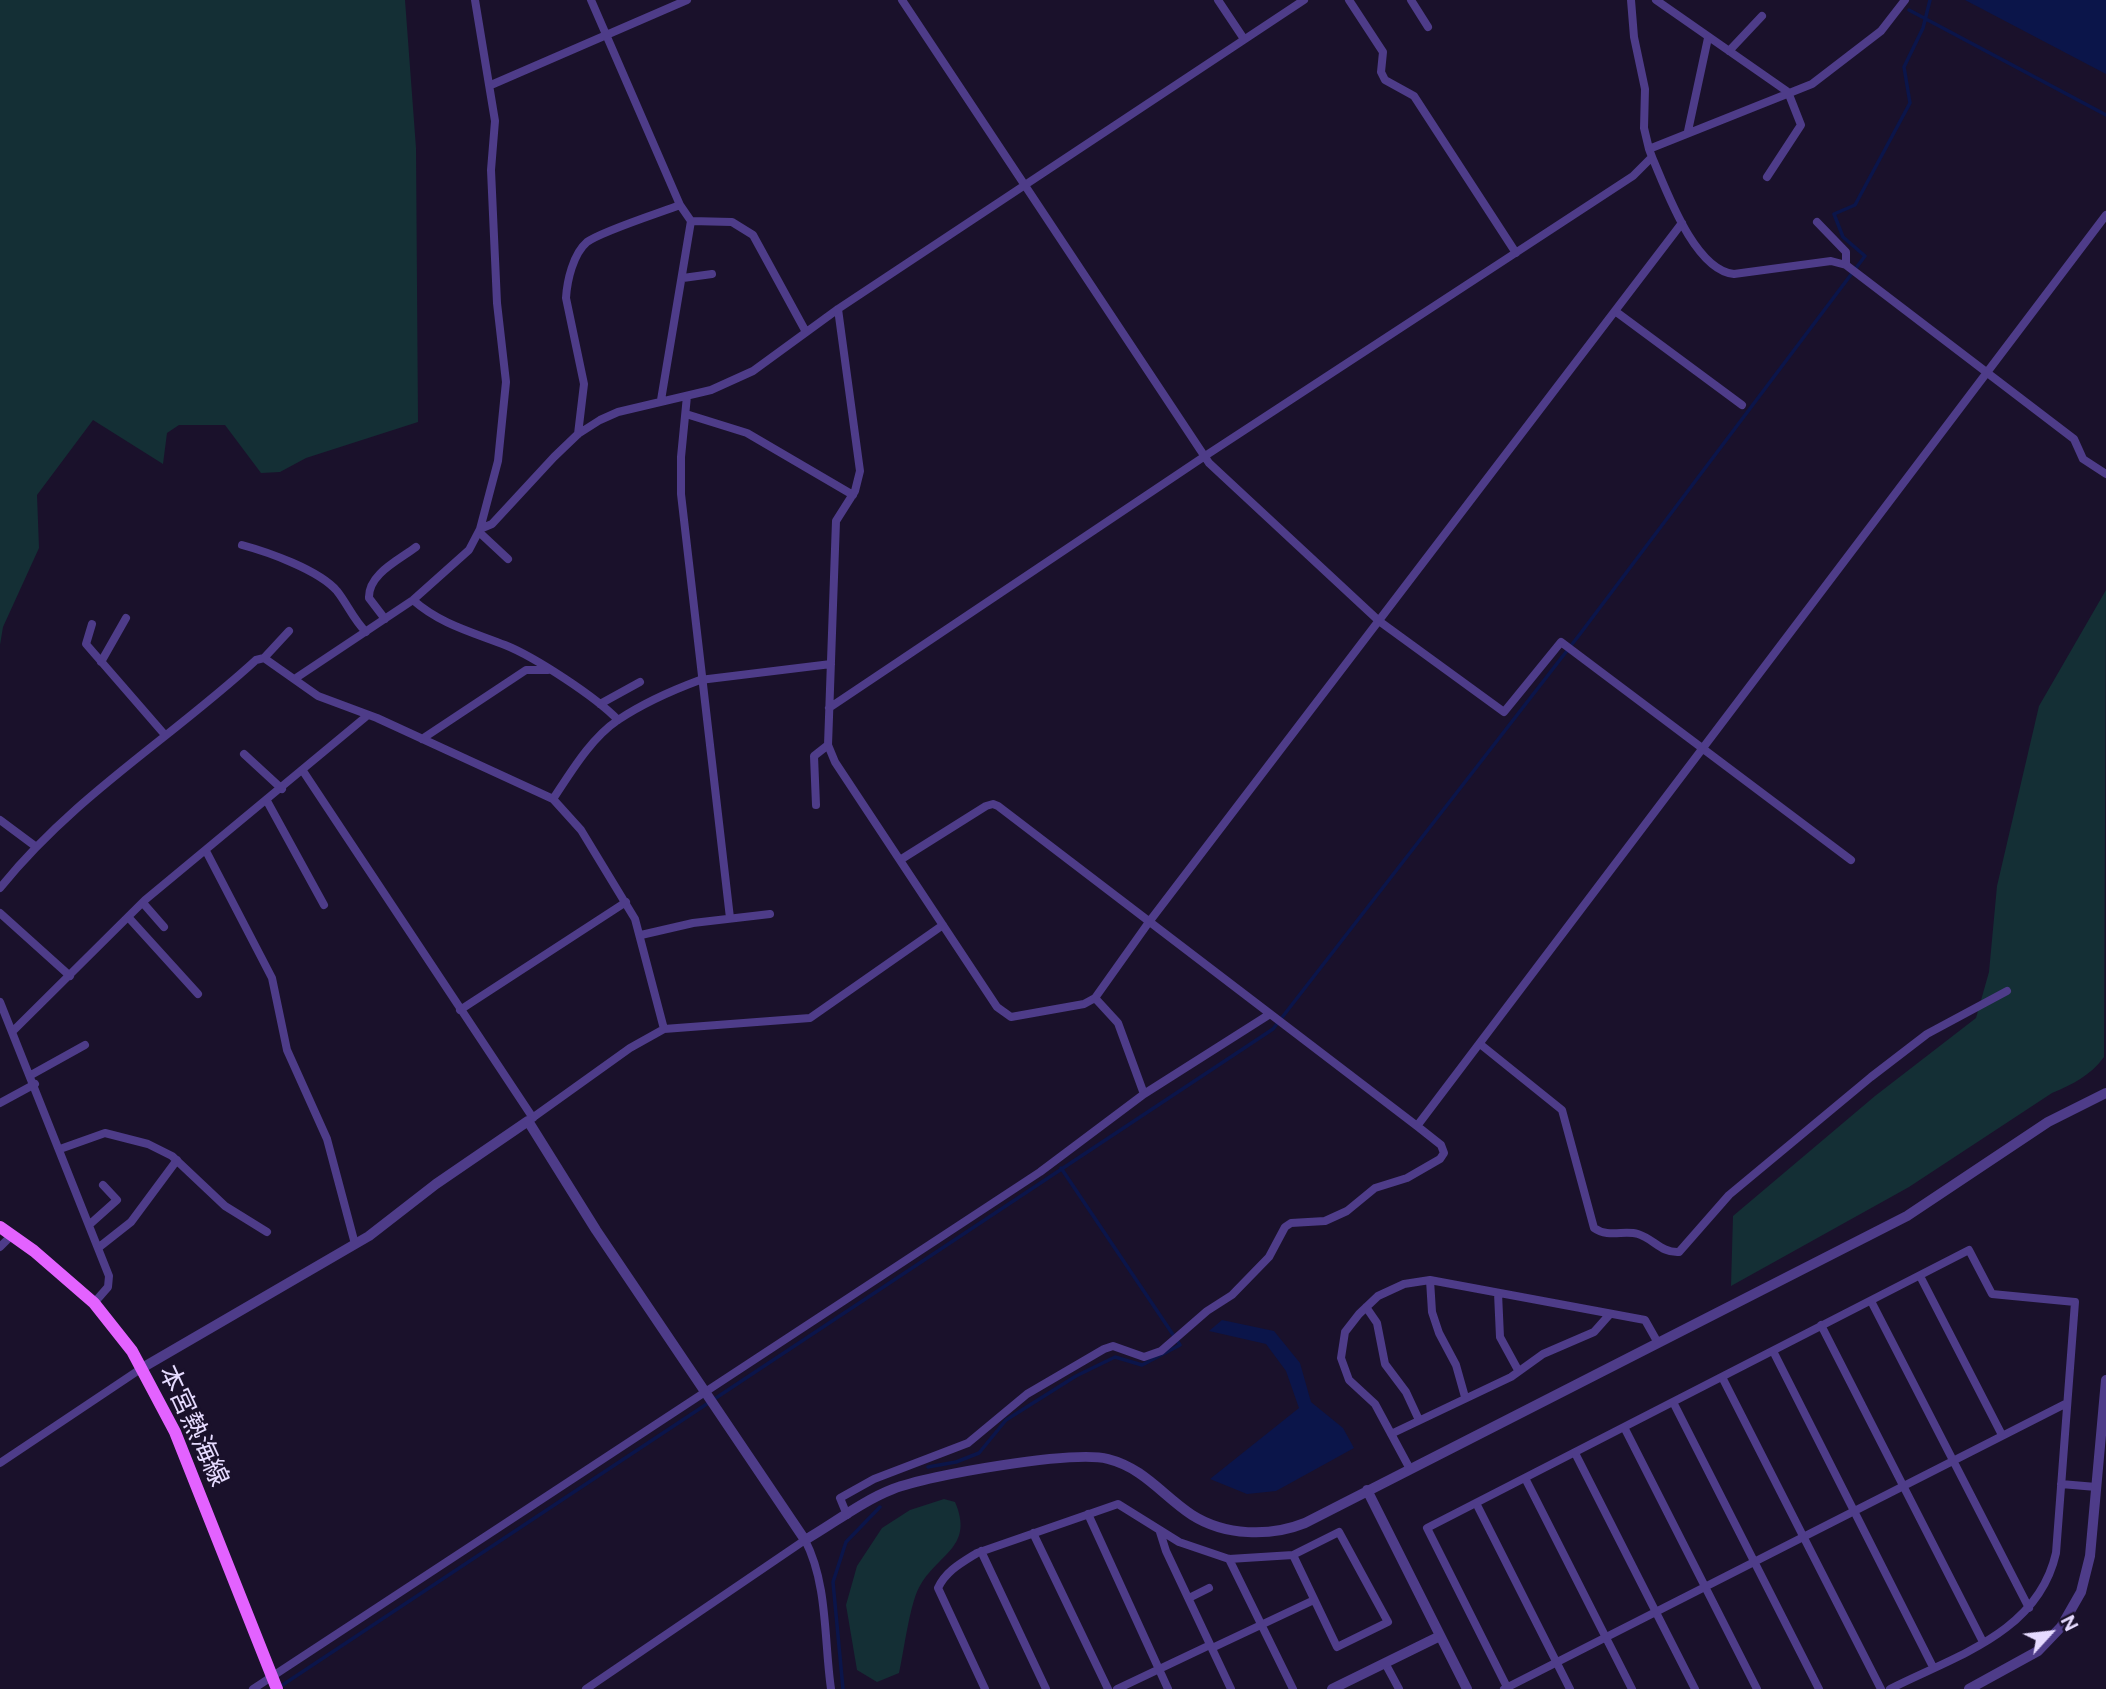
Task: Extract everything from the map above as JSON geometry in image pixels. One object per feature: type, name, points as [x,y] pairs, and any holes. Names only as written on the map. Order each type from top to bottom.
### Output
[{"type":"main road","name":"本宮熱海線","points":[[0,1227],[94,1303],[116,1327],[142,1368],[186,1457],[275,1683]]},
{"type":"street","points":[[296,678],[413,600],[468,550],[479,531],[498,461],[506,382],[493,232],[491,170],[495,121],[475,0]]},
{"type":"street","points":[[591,0],[680,205],[691,221],[661,400]]},
{"type":"street","points":[[491,85],[687,0]]},
{"type":"street","points":[[902,0],[1205,456],[1379,621],[1504,712],[1561,642],[1851,860]]},
{"type":"street","points":[[1219,0],[1244,39]]},
{"type":"street","points":[[479,531],[492,524],[578,434],[611,414],[687,396],[740,379],[773,359],[838,309],[1024,184],[1304,0]]},
{"type":"street","points":[[1349,0],[1382,52],[1382,75],[1414,96],[1516,253]]},
{"type":"street","points":[[1410,0],[1428,27]]},
{"type":"street","points":[[1631,0],[1633,37],[1645,89],[1644,133],[1682,223],[1706,258],[1723,273],[1831,261],[1846,265],[2074,439],[2084,459],[2106,474]]},
{"type":"street","points":[[1656,0],[1788,92],[1801,125],[1767,177]]},
{"type":"street","points":[[830,708],[1205,456],[1633,176],[1651,153],[1688,131],[1812,84],[1881,31],[1905,0]]},
{"type":"street","points":[[1729,51],[1762,16]]},
{"type":"street","points":[[1688,131],[1708,38]]},
{"type":"street","points":[[578,434],[584,384],[566,298],[567,284],[577,257],[589,241],[680,205]]},
{"type":"street","points":[[1417,1126],[2106,215]]},
{"type":"street","points":[[691,221],[732,222],[753,235],[806,332]]},
{"type":"street","points":[[1818,222],[1846,252],[1846,265]]},
{"type":"street","points":[[838,309],[859,452],[858,482],[836,521],[828,745],[835,762],[943,925],[1005,1015],[1011,1017],[1083,1004],[1095,998],[1149,922],[1682,223]]},
{"type":"street","points":[[683,278],[712,274]]},
{"type":"street","points":[[1615,311],[1741,405]]},
{"type":"street","points":[[687,396],[681,457],[681,494],[730,918]]},
{"type":"street","points":[[686,414],[747,433],[853,495]]},
{"type":"street","points":[[479,531],[508,559]]},
{"type":"street","points":[[242,545],[267,552],[334,588],[352,618],[366,632]]},
{"type":"street","points":[[385,619],[372,605],[369,592],[371,585],[383,571],[416,547]]},
{"type":"street","points":[[413,600],[431,616],[508,646],[600,704],[618,720]]},
{"type":"street","points":[[101,662],[126,618]]},
{"type":"street","points":[[92,624],[86,644],[165,735]]},
{"type":"street","points":[[0,888],[35,846],[71,811],[256,660],[264,658],[289,631]]},
{"type":"street","points":[[264,658],[318,696],[368,715],[553,799],[581,830],[625,902],[641,935],[664,1029]]},
{"type":"street","points":[[553,799],[582,758],[618,720],[701,680],[831,664]]},
{"type":"street","points":[[422,739],[526,670],[548,670]]},
{"type":"street","points":[[600,704],[640,682]]},
{"type":"street","points":[[13,1031],[143,903],[368,715]]},
{"type":"street","points":[[816,805],[814,756],[828,745]]},
{"type":"street","points":[[244,754],[282,789]]},
{"type":"street","points":[[303,771],[705,1391],[805,1540],[815,1567],[828,1643],[831,1689]]},
{"type":"street","points":[[267,801],[324,905]]},
{"type":"street","points":[[847,1515],[840,1498],[874,1479],[968,1443],[1027,1394],[1104,1349],[1113,1346],[1147,1357],[1169,1346],[1241,1286],[1273,1251],[1284,1227],[1291,1223],[1325,1221],[1347,1212],[1374,1188],[1407,1178],[1440,1159],[1444,1153],[1441,1146],[1417,1126],[993,804],[900,860]]},
{"type":"street","points":[[0,820],[35,846]]},
{"type":"street","points":[[206,851],[272,978],[287,1050],[327,1139],[355,1244]]},
{"type":"street","points":[[460,1010],[625,902]]},
{"type":"street","points":[[143,903],[164,927]]},
{"type":"street","points":[[0,913],[69,976]]},
{"type":"street","points":[[641,935],[730,918],[770,914]]},
{"type":"street","points":[[129,918],[198,995]]},
{"type":"street","points":[[0,1463],[142,1368],[355,1244],[630,1048],[664,1029],[810,1018],[943,925]]},
{"type":"street","points":[[1480,1044],[1562,1110],[1594,1228],[1601,1233],[1636,1233],[1665,1251],[1679,1252],[1729,1195],[1871,1077],[1927,1034],[2007,991]]},
{"type":"street","points":[[1095,998],[1118,1023],[1144,1094]]},
{"type":"street","points":[[0,1002],[33,1079],[110,1282],[94,1303]]},
{"type":"street","points":[[253,1689],[275,1683],[705,1391],[1040,1172],[1144,1094],[1273,1016]]},
{"type":"street","points":[[0,1103],[85,1045]]},
{"type":"street","points":[[586,1689],[805,1540],[891,1489],[916,1482],[1079,1457],[1121,1463],[1150,1479],[1192,1514],[1222,1528],[1270,1532],[1296,1526],[1907,1216],[2048,1122],[2106,1093]]},
{"type":"street","points":[[60,1149],[105,1133],[148,1144],[177,1160],[225,1206],[267,1232]]},
{"type":"street","points":[[98,1248],[131,1222],[177,1160]]},
{"type":"street","points":[[89,1225],[117,1200],[103,1185]]},
{"type":"street","points":[[0,1247],[11,1236]]},
{"type":"street","points":[[1890,1689],[2013,1625],[2029,1608],[2052,1569],[2061,1483],[2075,1301],[1992,1294],[1969,1250],[1426,1528],[1506,1689],[1655,1610],[2067,1403]]},
{"type":"street","points":[[1920,1276],[2002,1435]]},
{"type":"street","points":[[1410,1469],[1375,1404],[1349,1380],[1340,1358],[1345,1332],[1366,1307],[1392,1289],[1430,1280],[1645,1320],[1658,1343]]},
{"type":"street","points":[[1430,1280],[1432,1312],[1439,1333],[1456,1365],[1465,1397]]},
{"type":"street","points":[[1498,1293],[1500,1337],[1518,1370]]},
{"type":"street","points":[[1871,1301],[2029,1608]]},
{"type":"street","points":[[1366,1307],[1377,1323],[1385,1364],[1406,1392],[1419,1420]]},
{"type":"street","points":[[1391,1434],[1518,1370],[1550,1350],[1575,1342],[1596,1331],[1610,1314]]},
{"type":"street","points":[[1821,1325],[1983,1642]]},
{"type":"street","points":[[1773,1351],[1933,1667]]},
{"type":"street","points":[[1722,1377],[1881,1689]]},
{"type":"street","points":[[1969,1689],[2029,1657],[2055,1634],[2067,1617],[2087,1572],[2106,1380]]},
{"type":"street","points":[[1673,1402],[1819,1689]]},
{"type":"street","points":[[1624,1427],[1757,1689]]},
{"type":"street","points":[[1575,1453],[1695,1689]]},
{"type":"street","points":[[1525,1478],[1632,1689]]},
{"type":"street","points":[[2061,1483],[2096,1487]]},
{"type":"street","points":[[1367,1490],[1468,1689]]},
{"type":"street","points":[[1476,1503],[1570,1689]]},
{"type":"street","points":[[985,1689],[938,1588],[957,1565],[981,1551],[1118,1504],[1160,1532],[1195,1549],[1229,1559],[1293,1555],[1339,1532],[1388,1622],[1337,1647],[1293,1555]]},
{"type":"street","points":[[1088,1514],[1168,1689]]},
{"type":"street","points":[[1160,1532],[1166,1551],[1231,1689]]},
{"type":"street","points":[[1033,1533],[1108,1689]]},
{"type":"street","points":[[981,1551],[1046,1689]]},
{"type":"street","points":[[1229,1559],[1293,1689]]},
{"type":"street","points":[[1189,1598],[1209,1588]]},
{"type":"street","points":[[1117,1689],[1314,1600]]},
{"type":"street","points":[[1332,1689],[1440,1636]]},
{"type":"street","points":[[1385,1663],[1399,1689]]},
{"type":"green space","points":[[0,0],[405,0],[416,148],[418,422],[306,458],[280,472],[261,473],[225,425],[179,425],[167,433],[163,464],[93,420],[37,495],[39,548],[3,627],[0,645]]},
{"type":"green space","points":[[2106,590],[2104,1057],[2081,1079],[2052,1093],[1909,1187],[1731,1286],[1733,1216],[1875,1096],[1976,1018],[1989,972],[1997,886],[2039,706]]},
{"type":"green space","points":[[944,1499],[955,1502],[960,1517],[958,1539],[929,1573],[917,1592],[899,1673],[877,1682],[857,1670],[846,1605],[857,1566],[882,1528],[910,1510]]},
{"type":"shaded area","points":[[1965,0],[2106,0],[2106,74]]},
{"type":"shaded area","points":[[1222,1320],[1274,1331],[1300,1363],[1311,1402],[1343,1428],[1354,1448],[1276,1491],[1247,1494],[1210,1479],[1299,1408],[1286,1371],[1266,1344],[1209,1331]]},
{"type":"waterway","points":[[278,1688],[1273,1029],[1580,634],[1865,256],[1843,237],[1834,214],[1855,205],[1910,103],[1904,67],[1923,28],[1930,0]]},
{"type":"waterway","points":[[1909,10],[2106,115]]},
{"type":"waterway","points":[[928,1467],[956,1462],[979,1453],[1006,1420],[1076,1376],[1115,1357],[1142,1365],[1180,1345],[1061,1168]]},
{"type":"waterway","points":[[843,1689],[833,1582],[846,1542],[880,1507]]}]
